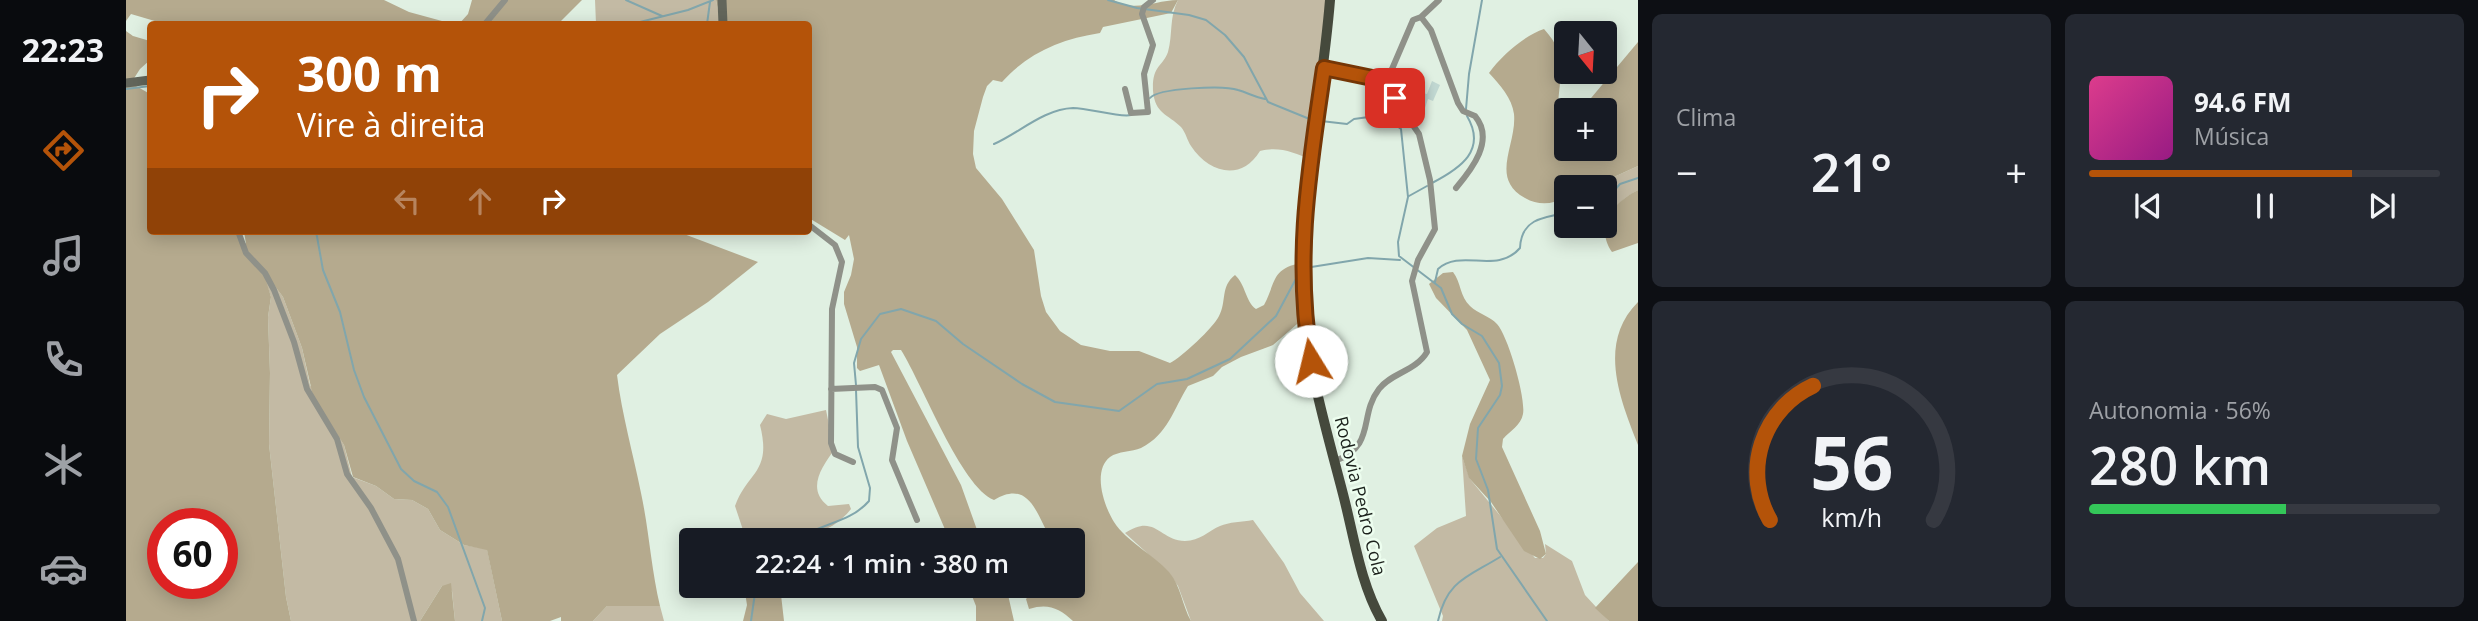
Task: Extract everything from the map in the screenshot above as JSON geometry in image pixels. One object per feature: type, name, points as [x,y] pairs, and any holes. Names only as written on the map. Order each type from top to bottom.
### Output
[{"type":"main road","name":"Rodovia Pedro Cola","points":[[1329,0],[1324,68],[1305,195],[1303,300],[1311,361],[1335,461],[1368,590],[1382,621]]},
{"type":"street","points":[[488,21],[505,0]]},
{"type":"street","points":[[722,0],[723,21]]},
{"type":"street","points":[[1125,89],[1131,113],[1148,113],[1144,74],[1153,45],[1142,14],[1144,7],[1153,0]]},
{"type":"street","points":[[1382,80],[1392,69],[1413,20],[1421,17],[1439,0]]},
{"type":"street","points":[[1421,17],[1429,25],[1460,108],[1475,116],[1482,129],[1477,163],[1456,188]]},
{"type":"street","points":[[1324,68],[1382,80],[1419,134],[1430,180],[1435,229],[1415,268],[1412,281],[1427,352],[1422,360],[1380,388],[1358,446],[1351,454],[1335,461]]},
{"type":"street","points":[[126,83],[147,80]]},
{"type":"street","points":[[812,227],[835,245],[842,261],[832,309],[832,448],[835,454],[853,461]]},
{"type":"street","points":[[239,235],[246,253],[265,273],[274,290],[294,342],[307,389],[337,439],[347,474],[371,508],[398,559],[414,621]]},
{"type":"street","points":[[831,389],[876,387],[882,390],[897,428],[892,460],[917,520]]},
{"type":"shaded area","points":[[126,0],[384,0],[409,12],[442,21],[155,21],[131,14],[126,21]]},
{"type":"shaded area","points":[[472,0],[582,0],[561,21],[462,21],[468,14]]},
{"type":"shaded area","points":[[595,0],[716,0],[720,21],[596,21]]},
{"type":"shaded area","points":[[716,0],[1114,0],[1137,6],[1178,0],[1171,13],[1103,27],[1100,33],[1059,43],[1034,55],[1002,82],[993,80],[987,86],[983,97],[974,131],[973,154],[976,168],[1002,199],[1034,250],[1046,312],[1060,331],[1081,345],[1110,351],[1139,351],[1170,363],[1189,349],[1216,321],[1227,284],[1235,275],[1256,309],[1264,305],[1280,273],[1292,265],[1302,263],[1304,318],[1273,345],[1241,357],[1222,367],[1213,376],[1188,386],[1158,436],[1141,448],[1110,457],[1102,471],[1104,498],[1114,522],[1126,536],[1169,572],[1191,621],[1073,621],[1053,608],[1029,609],[1027,598],[1085,598],[1085,528],[1046,528],[1037,511],[1024,497],[1006,494],[994,500],[981,491],[956,456],[901,350],[893,350],[891,352],[961,485],[976,528],[944,528],[907,441],[879,365],[860,371],[857,368],[857,347],[844,304],[844,292],[854,259],[849,235],[845,240],[812,220],[812,21],[720,21]]},
{"type":"shaded area","points":[[1178,0],[1334,0],[1311,160],[1273,149],[1260,151],[1252,161],[1235,170],[1216,168],[1198,155],[1181,127],[1159,109],[1154,99],[1154,76],[1168,52],[1173,13]]},
{"type":"shaded area","points":[[1544,29],[1554,42],[1554,84],[1560,84],[1559,98],[1554,98],[1554,161],[1617,161],[1617,98],[1591,98],[1603,84],[1617,84],[1617,67],[1638,42],[1638,166],[1617,176],[1554,175],[1554,202],[1535,202],[1514,190],[1506,171],[1514,126],[1513,108],[1489,73],[1514,47]]},
{"type":"shaded area","points":[[126,31],[147,40],[147,63],[131,83],[147,92],[147,235],[238,235],[246,244],[245,235],[687,235],[758,262],[708,302],[660,334],[617,375],[644,507],[660,606],[607,606],[593,621],[561,621],[561,617],[550,621],[502,621],[487,550],[464,545],[440,530],[428,509],[412,500],[394,499],[376,486],[353,477],[344,445],[313,396],[302,348],[283,297],[263,270],[271,297],[268,317],[269,444],[291,621],[126,621]]},
{"type":"shaded area","points":[[1638,166],[1638,190],[1617,206],[1617,176]]},
{"type":"shaded area","points":[[1638,190],[1638,243],[1612,252],[1606,238],[1617,238],[1617,205]]},
{"type":"shaded area","points":[[260,265],[283,297],[302,348],[310,385],[344,445],[352,477],[376,486],[394,499],[412,500],[428,509],[440,530],[464,545],[487,549],[502,621],[455,621],[452,591],[442,586],[420,621],[291,621],[269,444],[268,317],[271,297]]},
{"type":"shaded area","points":[[1453,272],[1467,302],[1497,324],[1515,368],[1522,395],[1523,414],[1518,425],[1503,439],[1502,447],[1540,531],[1546,554],[1540,559],[1524,551],[1491,502],[1469,478],[1462,456],[1470,424],[1490,380],[1467,330],[1436,298],[1429,284],[1443,273]]},
{"type":"shaded area","points":[[1638,302],[1638,445],[1619,390],[1615,353],[1625,318]]},
{"type":"shaded area","points":[[826,410],[834,450],[818,478],[818,492],[828,506],[849,504],[851,509],[829,528],[742,528],[735,506],[761,462],[763,441],[760,425],[767,414],[786,419]]},
{"type":"shaded area","points":[[1462,456],[1470,479],[1535,558],[1543,558],[1546,554],[1545,544],[1572,561],[1585,595],[1609,621],[1442,621],[1443,616],[1414,546],[1437,528],[1466,516]]},
{"type":"shaded area","points":[[1253,520],[1284,563],[1300,593],[1324,621],[1191,621],[1178,586],[1169,573],[1125,533],[1135,528],[1150,526],[1176,540],[1190,541],[1224,525]]},
{"type":"shaded area","points":[[1638,562],[1638,621],[1609,621],[1595,608]]},
{"type":"shaded area","points":[[451,583],[455,621],[420,621],[442,586]]},
{"type":"shaded area","points":[[746,598],[781,598],[784,621],[743,621]]},
{"type":"shaded area","points":[[973,598],[1009,598],[1014,621],[976,621]]},
{"type":"shaded area","points":[[607,606],[660,606],[664,621],[593,621]]},
{"type":"building","points":[[1432,81],[1440,85],[1433,101],[1428,99],[1425,108],[1410,102],[1414,91],[1427,94]]},
{"type":"waterway","points":[[626,0],[662,16]]},
{"type":"waterway","points":[[644,21],[688,10],[713,0]]},
{"type":"waterway","points":[[1108,0],[1206,20],[1225,35],[1244,57],[1268,102],[1312,120]]},
{"type":"waterway","points":[[1466,109],[1469,74],[1482,0]]},
{"type":"waterway","points":[[707,21],[710,2]]},
{"type":"waterway","points":[[126,89],[147,86]]},
{"type":"waterway","points":[[1150,98],[1165,92],[1192,88],[1231,88],[1265,99]]},
{"type":"waterway","points":[[994,144],[1062,109],[1080,108],[1131,115]]},
{"type":"waterway","points":[[1321,121],[1347,124],[1354,119],[1376,116],[1389,120],[1401,129],[1408,197],[1398,242],[1399,256],[1441,288],[1452,314],[1462,324],[1482,336],[1499,363],[1502,386],[1500,395],[1478,428],[1476,459],[1488,490],[1497,549],[1547,621]]},
{"type":"waterway","points":[[1432,183],[1453,171],[1468,157],[1474,139],[1467,116]]},
{"type":"waterway","points":[[1617,187],[1638,178]]},
{"type":"waterway","points":[[1409,196],[1427,186]]},
{"type":"waterway","points":[[1435,282],[1438,269],[1447,263],[1501,260],[1511,256],[1520,248],[1524,231],[1529,226],[1541,218],[1554,215]]},
{"type":"waterway","points":[[317,235],[323,270],[340,312],[354,370],[364,397],[401,469],[414,481],[437,492],[448,507],[485,608],[482,621]]},
{"type":"waterway","points":[[1305,268],[1368,258],[1400,260]]},
{"type":"waterway","points":[[856,385],[854,363],[861,339],[880,314],[901,309],[936,321],[963,344],[1022,384],[1055,402],[1119,411],[1157,384],[1187,379],[1230,359],[1276,316],[1298,275]]},
{"type":"waterway","points":[[819,528],[843,519],[869,501],[870,488],[858,447],[856,390]]},
{"type":"waterway","points":[[1438,621],[1442,607],[1453,588],[1500,557]]},
{"type":"waterway","points":[[751,621],[754,598]]},
{"type":"route","points":[[1311,361],[1303,300],[1305,195],[1324,68],[1382,80],[1395,98]]}]
